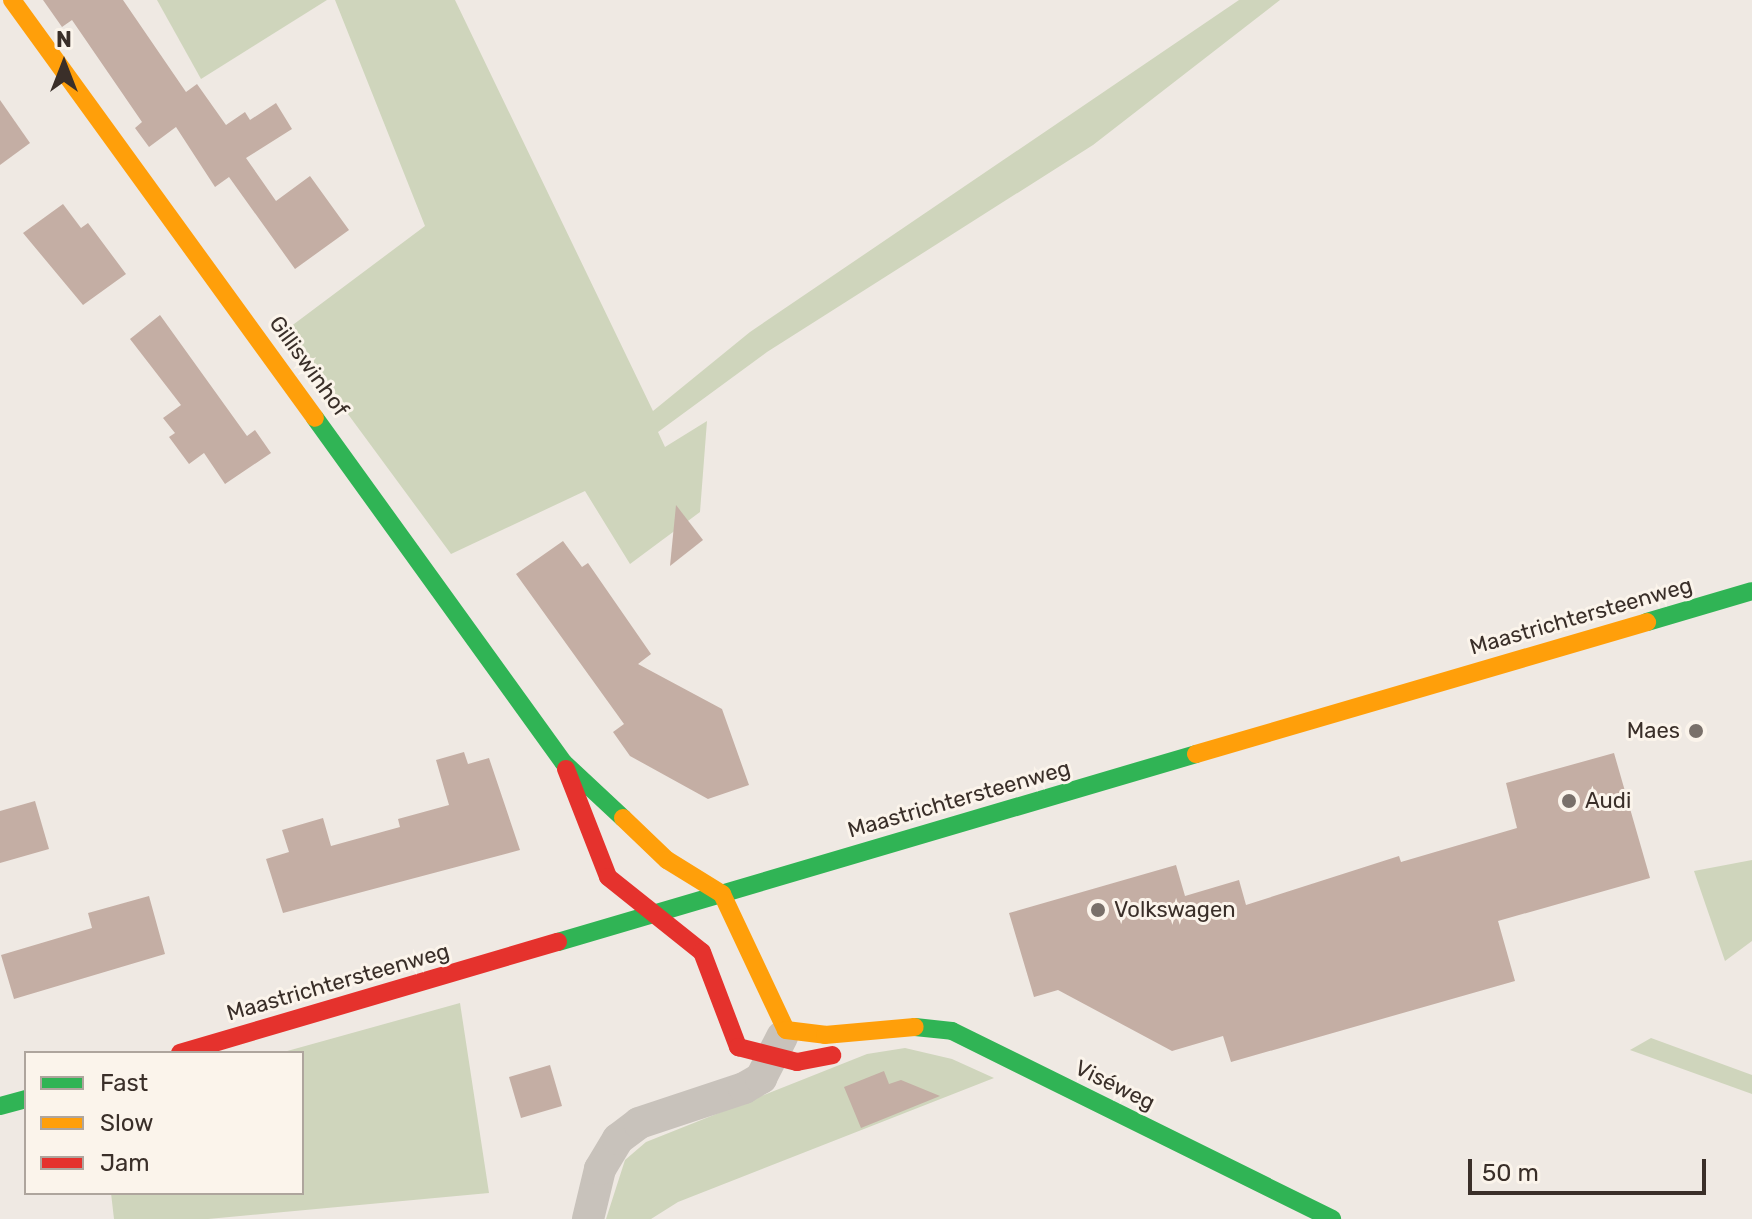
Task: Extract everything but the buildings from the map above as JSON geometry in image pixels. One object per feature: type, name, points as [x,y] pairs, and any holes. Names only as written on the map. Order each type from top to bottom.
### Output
[{"type":"main road","name":"Gilliswinhof","points":[[12,0],[564,763],[667,860],[722,894],[748,939],[786,1030]]},
{"type":"main road","name":"Maastrichtersteenweg","points":[[187,1051],[1752,591]]},
{"type":"main road","name":"Gilliswinhof","points":[[564,763],[608,877],[658,913],[702,952],[738,1047]]},
{"type":"main road","name":"Viséweg","points":[[786,1030],[870,1030],[899,1025],[952,1031],[1332,1219]]},
{"type":"main road","name":"Viséweg","points":[[738,1047],[771,1059],[829,1057],[870,1030]]},
{"type":"main road","points":[[0,1106],[24,1100]]},
{"type":"street","points":[[588,1219],[600,1169],[618,1139],[639,1123],[703,1098],[744,1088],[761,1078],[786,1030]]},
{"type":"street","points":[[703,1098],[738,1047]]},
{"type":"green space","points":[[157,0],[327,0],[201,79]]},
{"type":"green space","points":[[335,0],[455,0],[653,411],[750,332],[1239,0],[1280,0],[1093,145],[767,352],[658,432],[665,447],[707,421],[700,512],[630,564],[585,491],[451,554],[286,330],[425,226]]},
{"type":"green space","points":[[1752,860],[1752,941],[1725,961],[1694,871]]},
{"type":"green space","points":[[460,1003],[489,1193],[208,1219],[114,1219],[111,1195],[304,1195],[304,1051],[287,1051]]},
{"type":"green space","points":[[1651,1038],[1752,1075],[1752,1094],[1630,1050]]},
{"type":"green space","points":[[905,1048],[952,1059],[994,1078],[678,1202],[651,1219],[606,1219],[625,1160],[646,1142],[867,1054]]},
{"type":"traffic: fast","points":[[315,418],[564,763],[623,818]]},
{"type":"traffic: fast","points":[[1647,622],[1752,591]]},
{"type":"traffic: fast","points":[[558,942],[1196,754]]},
{"type":"traffic: fast","points":[[915,1027],[952,1031],[1332,1219]]},
{"type":"traffic: fast","points":[[0,1106],[24,1100]]},
{"type":"traffic: slow","points":[[12,0],[315,418]]},
{"type":"traffic: slow","points":[[1196,754],[1647,622]]},
{"type":"traffic: slow","points":[[623,818],[667,860],[722,894],[786,1030],[825,1035],[915,1027]]},
{"type":"traffic: jam","points":[[566,769],[608,877],[702,952],[738,1047],[797,1062],[832,1055]]},
{"type":"traffic: jam","points":[[187,1051],[558,942]]},
{"type":"place","name":"Maes","points":[[1696,731]]},
{"type":"place","name":"Audi","points":[[1569,801]]},
{"type":"place","name":"Volkswagen","points":[[1098,910]]}]
